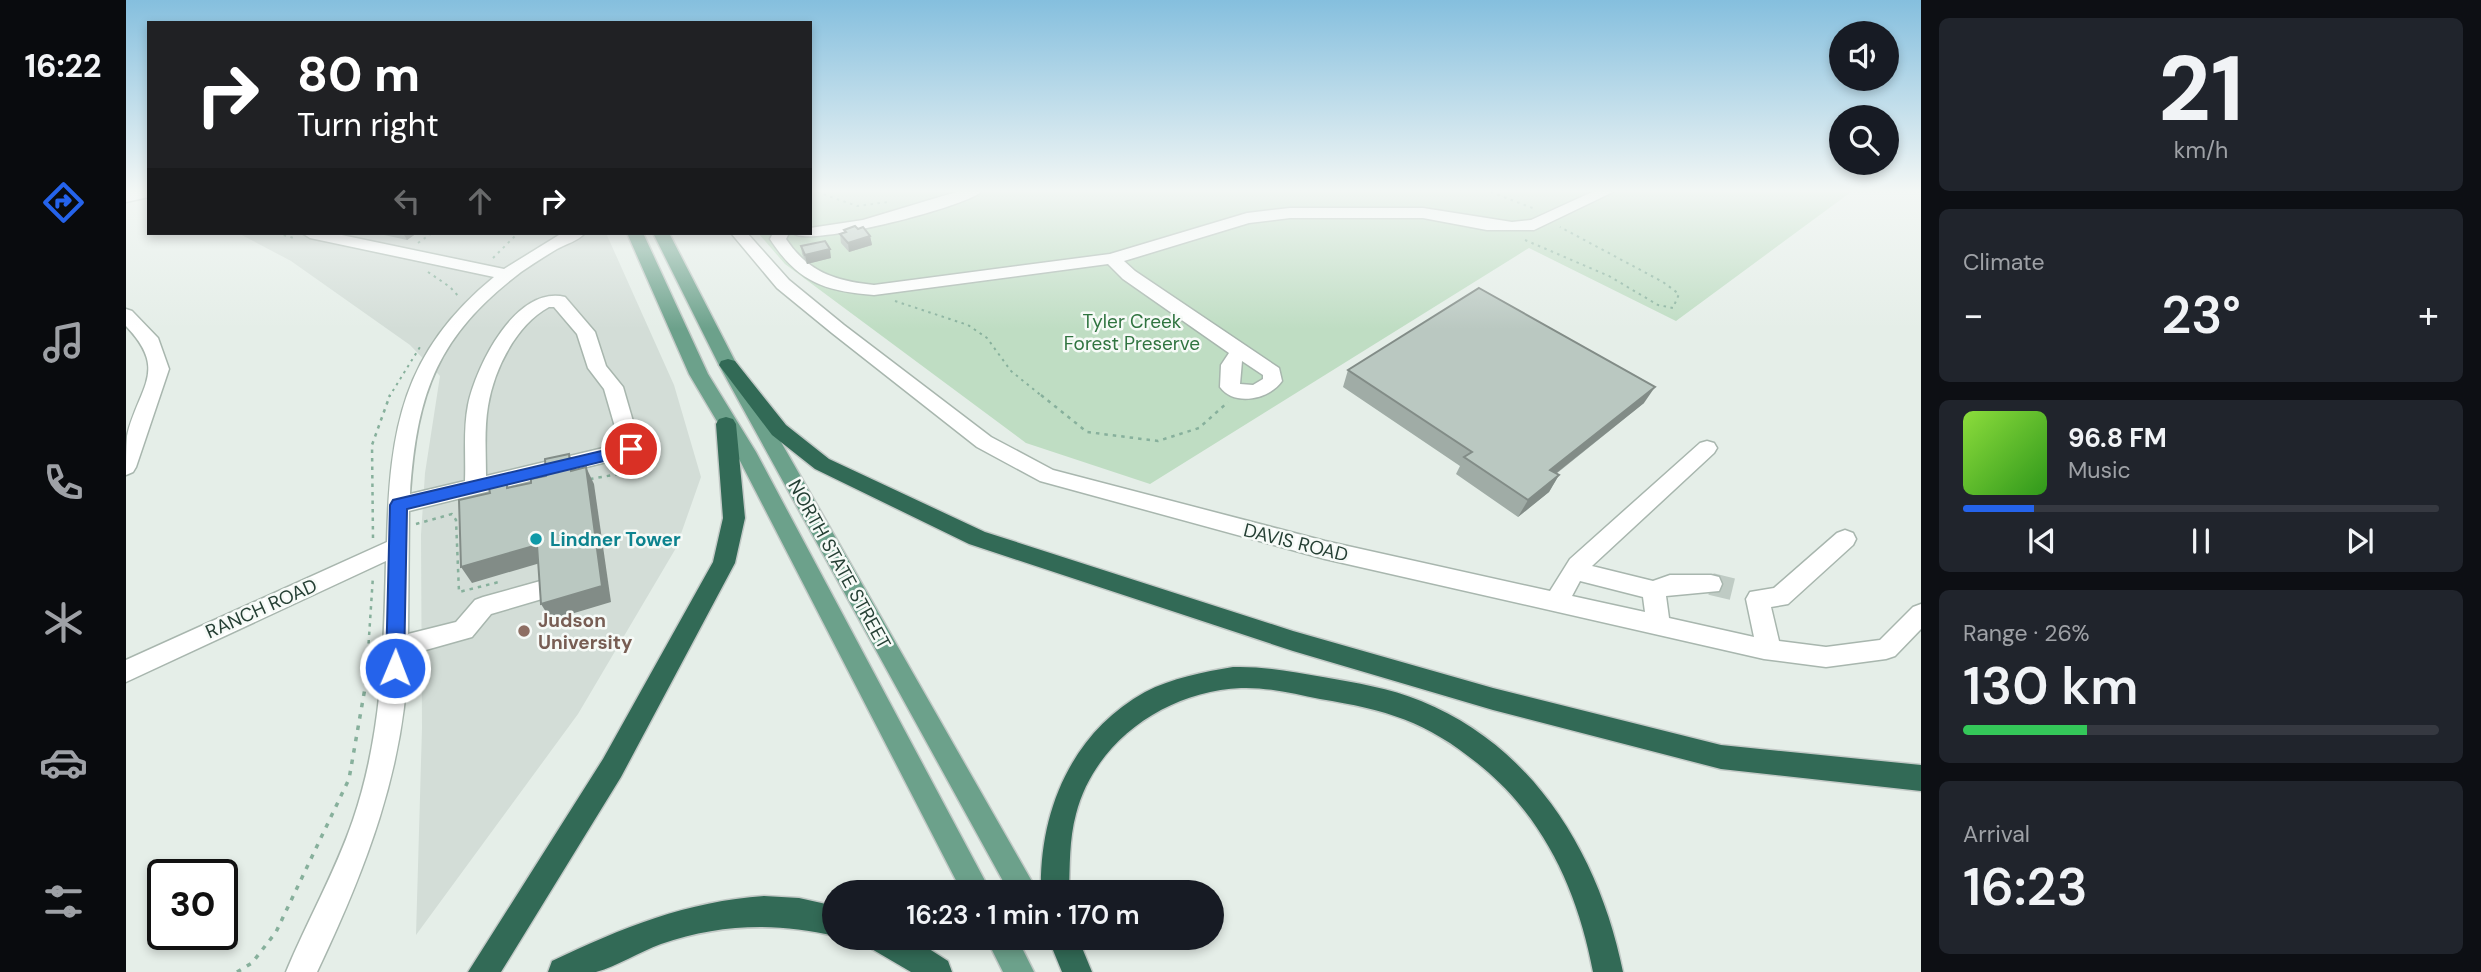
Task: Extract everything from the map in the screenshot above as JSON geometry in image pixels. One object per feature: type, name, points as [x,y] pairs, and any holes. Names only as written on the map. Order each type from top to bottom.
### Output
[{"type":"highway","points":[[728,365],[779,430],[821,464],[977,538],[1293,641],[1493,699],[1721,757],[1921,778]]},
{"type":"highway","points":[[483,972],[612,768],[724,563],[734,518],[726,424]]},
{"type":"highway","points":[[1054,880],[1053,868],[1064,806],[1085,761],[1111,730],[1142,707],[1183,688],[1219,679],[1267,678],[1362,694],[1398,704],[1433,719],[1485,753],[1523,790],[1551,825],[1576,864],[1598,920],[1608,972]]},
{"type":"highway","points":[[563,972],[663,928],[725,912],[779,910],[822,917]]},
{"type":"highway","points":[[904,950],[937,972]]},
{"type":"highway","points":[[1068,950],[1077,972]]},
{"type":"main road","name":"NORTH STATE STREET","points":[[637,237],[654,279],[726,424],[746,452],[971,880]]},
{"type":"main road","name":"NORTH STATE STREET","points":[[664,237],[728,365],[1017,880]]},
{"type":"main road","points":[[1007,950],[1019,972]]},
{"type":"main road","points":[[1057,950],[1069,972]]},
{"type":"street","points":[[331,237],[508,275]]},
{"type":"street","points":[[301,972],[342,889],[371,805],[390,726],[395,648],[398,505],[405,428],[419,383],[429,363],[456,325],[508,275],[550,246],[568,237]]},
{"type":"street","name":"DAVIS ROAD","points":[[743,237],[774,275],[838,329],[984,442],[1047,476],[1325,550],[1769,649],[1826,657],[1886,649],[1921,614]]},
{"type":"street","points":[[779,237],[786,253],[816,279],[835,286],[874,290],[1112,259],[1183,237]]},
{"type":"street","points":[[1112,259],[1129,275],[1265,366],[1272,372],[1273,381],[1266,388],[1255,392],[1237,391],[1230,387],[1230,365],[1239,351]]},
{"type":"street","points":[[398,505],[631,449],[613,387],[597,368],[586,332],[559,301],[542,302],[527,312],[494,359],[478,403],[475,486]]},
{"type":"street","points":[[126,315],[141,327],[152,342],[160,369],[126,467]]},
{"type":"street","points":[[1560,604],[1561,593],[1574,570],[1707,448]]},
{"type":"street","name":"RANCH ROAD","points":[[126,671],[374,557],[397,538]]},
{"type":"street","points":[[1769,649],[1749,595],[1780,597],[1845,539]]},
{"type":"street","points":[[1574,570],[1654,591],[1670,584],[1711,584]]},
{"type":"street","points":[[395,648],[464,630],[483,607],[544,589]]},
{"type":"street","points":[[1654,591],[1658,626]]},
{"type":"path","points":[[453,307],[514,237]]},
{"type":"path","points":[[1521,237],[1544,250],[1609,276],[1658,305],[1673,308],[1679,294],[1663,282],[1581,237]]},
{"type":"path","points":[[874,290],[899,303],[968,325],[987,338],[1011,370],[1087,432],[1158,441],[1199,428],[1237,391]]},
{"type":"path","points":[[237,972],[252,963],[276,932],[349,779],[365,688],[374,557],[370,458],[390,393],[423,342]]},
{"type":"path","points":[[581,481],[625,473]]},
{"type":"path","points":[[397,538],[463,510]]},
{"type":"path","points":[[453,514],[456,520],[459,592],[510,579]]},
{"type":"shaded area","name":"Judson University","points":[[246,237],[608,237],[674,385],[701,477],[676,548],[578,714],[416,935],[422,728],[421,535],[425,473],[440,376],[410,345],[291,261]]},
{"type":"green space","name":"Tyler Creek Forest Preserve","points":[[762,237],[1789,237],[1676,321],[1529,248],[1150,484],[1026,443],[785,264]]},
{"type":"building","points":[[843,237],[866,237],[848,243]]},
{"type":"building","points":[[825,241],[830,249],[805,255],[801,246]]},
{"type":"building","points":[[1479,288],[1655,387],[1550,470],[1559,475],[1528,500],[1464,457],[1472,452],[1348,370]]},
{"type":"building","name":"Lindner Tower","points":[[569,454],[571,471],[586,467],[602,586],[541,604],[537,545],[461,567],[459,500],[490,493],[489,488],[507,484],[507,488],[531,483],[531,479],[546,476],[545,459]]},
{"type":"tunnel","points":[[1711,584],[1740,591]]},
{"type":"place","name":"Lindner Tower","points":[[536,539]]},
{"type":"place","name":"Judson University","points":[[524,631]]},
{"type":"route","points":[[395,668],[398,505],[631,449]]}]
